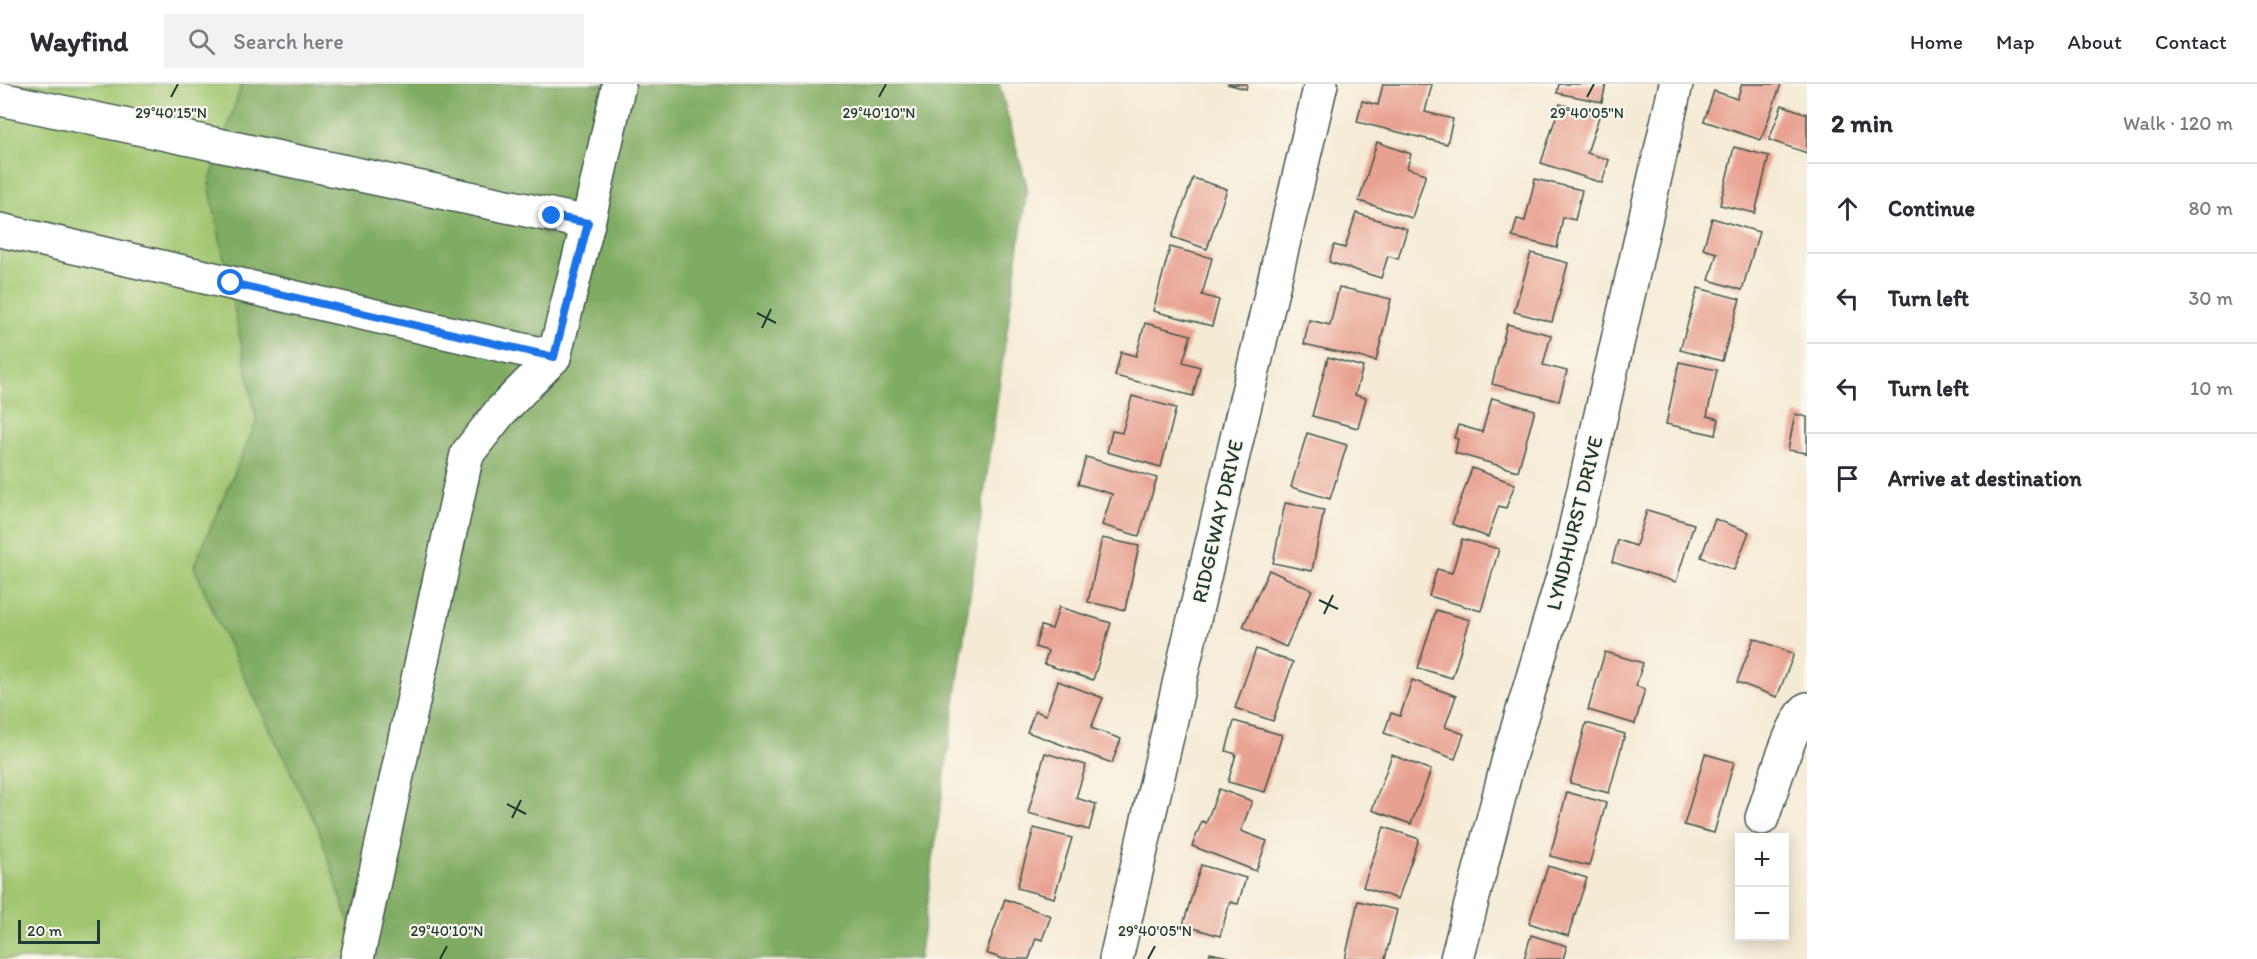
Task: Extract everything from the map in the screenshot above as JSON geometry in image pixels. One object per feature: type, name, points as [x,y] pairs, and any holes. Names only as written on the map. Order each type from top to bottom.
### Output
[{"type":"street","points":[[357,959],[467,454],[500,412],[554,357],[588,223],[619,84]]},
{"type":"street","name":"RIDGEWAY DRIVE","points":[[1116,959],[1193,620],[1321,84]]},
{"type":"street","name":"LYNDHURST DRIVE","points":[[1457,959],[1510,754],[1568,560],[1676,84]]},
{"type":"street","points":[[0,99],[588,223]]},
{"type":"street","points":[[0,230],[554,357]]},
{"type":"street","points":[[1762,818],[1792,736],[1803,712],[1807,709]]},
{"type":"green space","points":[[0,84],[242,84],[209,184],[257,421],[194,566],[217,620],[319,830],[361,959],[0,959]]},
{"type":"green space","points":[[242,84],[999,84],[1027,187],[919,959],[361,959],[319,830],[217,620],[194,566],[257,421],[209,184]]},
{"type":"building","points":[[1227,84],[1247,84],[1246,89]]},
{"type":"building","points":[[1383,84],[1432,84],[1425,112],[1453,119],[1447,144],[1357,122],[1362,101],[1378,105]]},
{"type":"building","points":[[1559,84],[1606,84],[1602,102],[1557,93]]},
{"type":"building","points":[[1742,84],[1781,84],[1761,140],[1704,121],[1714,91],[1737,99]]},
{"type":"building","points":[[1560,104],[1599,117],[1587,153],[1609,160],[1602,183],[1541,163]]},
{"type":"building","points":[[1782,105],[1807,114],[1807,153],[1769,140]]},
{"type":"building","points":[[1377,142],[1411,154],[1407,168],[1426,174],[1412,218],[1359,201]]},
{"type":"building","points":[[1734,147],[1769,156],[1755,213],[1720,205]]},
{"type":"building","points":[[1193,178],[1227,189],[1207,249],[1172,237]]},
{"type":"building","points":[[1535,179],[1582,190],[1575,220],[1563,217],[1557,248],[1512,237],[1517,219],[1525,221]]},
{"type":"building","points":[[1356,213],[1407,229],[1398,259],[1388,256],[1381,278],[1329,262],[1334,245],[1345,248]]},
{"type":"building","points":[[1712,218],[1759,232],[1742,290],[1709,280],[1717,253],[1703,249]]},
{"type":"building","points":[[1170,247],[1212,258],[1202,295],[1219,300],[1212,326],[1153,311]]},
{"type":"building","points":[[1531,253],[1568,263],[1552,322],[1514,312]]},
{"type":"building","points":[[1339,287],[1391,299],[1376,361],[1304,344],[1309,320],[1330,325]]},
{"type":"building","points":[[1698,288],[1740,299],[1722,361],[1680,350]]},
{"type":"building","points":[[1145,323],[1191,335],[1183,362],[1200,367],[1193,396],[1115,376],[1121,352],[1136,356]]},
{"type":"building","points":[[1507,324],[1551,335],[1543,365],[1567,371],[1559,401],[1492,384]]},
{"type":"building","points":[[1328,357],[1363,367],[1355,395],[1366,398],[1358,428],[1312,416]]},
{"type":"building","points":[[1679,362],[1717,370],[1707,416],[1719,419],[1716,435],[1666,424]]},
{"type":"building","points":[[1132,396],[1176,408],[1161,467],[1107,452],[1112,431],[1122,433]]},
{"type":"building","points":[[1492,398],[1535,410],[1518,471],[1455,453],[1458,439],[1454,438],[1458,425],[1482,432]]},
{"type":"building","points":[[1795,414],[1807,417],[1807,453],[1788,450]]},
{"type":"building","points":[[1307,433],[1347,445],[1330,499],[1291,487]]},
{"type":"building","points":[[1086,457],[1157,478],[1139,536],[1102,525],[1112,494],[1078,484]]},
{"type":"building","points":[[1472,468],[1515,484],[1506,508],[1499,506],[1488,537],[1452,524]]},
{"type":"building","points":[[1285,503],[1324,510],[1312,571],[1273,563]]},
{"type":"building","points":[[1647,510],[1694,524],[1676,582],[1612,562],[1618,540],[1636,546]]},
{"type":"building","points":[[1715,519],[1749,532],[1734,570],[1701,557]]},
{"type":"building","points":[[1102,538],[1139,546],[1125,610],[1088,602]]},
{"type":"building","points":[[1462,539],[1499,549],[1481,611],[1429,596],[1437,569],[1452,573]]},
{"type":"building","points":[[1269,570],[1312,590],[1286,647],[1243,627]]},
{"type":"building","points":[[1059,607],[1111,623],[1093,680],[1044,664],[1048,651],[1035,647],[1041,626],[1052,629]]},
{"type":"building","points":[[1436,610],[1470,620],[1452,678],[1418,668]]},
{"type":"building","points":[[1754,638],[1794,654],[1777,697],[1737,682]]},
{"type":"building","points":[[1256,649],[1293,662],[1273,721],[1235,708]]},
{"type":"building","points":[[1605,652],[1643,663],[1636,686],[1645,689],[1635,724],[1588,710]]},
{"type":"building","points":[[1412,680],[1456,696],[1445,727],[1464,734],[1455,759],[1384,733],[1391,713],[1400,716]]},
{"type":"building","points":[[1058,681],[1103,698],[1091,728],[1121,739],[1112,763],[1027,732],[1035,711],[1046,715]]},
{"type":"building","points":[[1234,721],[1282,735],[1265,792],[1228,782],[1236,754],[1226,751]]},
{"type":"building","points":[[1586,723],[1625,734],[1609,793],[1570,783]]},
{"type":"building","points":[[1045,753],[1086,765],[1076,798],[1096,804],[1089,830],[1028,813]]},
{"type":"building","points":[[1705,754],[1734,762],[1714,833],[1684,825]]},
{"type":"building","points":[[1392,755],[1431,770],[1411,824],[1372,810]]},
{"type":"building","points":[[1219,789],[1252,801],[1241,831],[1267,841],[1256,871],[1192,846],[1202,821],[1206,823]]},
{"type":"building","points":[[1567,792],[1606,803],[1589,866],[1550,856]]},
{"type":"building","points":[[1384,827],[1419,839],[1398,899],[1363,887]]},
{"type":"building","points":[[1034,828],[1072,838],[1054,898],[1017,888]]},
{"type":"building","points":[[1201,865],[1246,878],[1238,904],[1230,902],[1220,936],[1183,925]]},
{"type":"building","points":[[1548,866],[1587,878],[1568,936],[1529,923]]},
{"type":"building","points":[[1005,899],[1051,916],[1042,940],[1036,938],[1029,959],[1003,959],[986,953]]},
{"type":"building","points":[[1358,901],[1397,910],[1385,959],[1345,959]]},
{"type":"building","points":[[1531,935],[1567,946],[1563,959],[1524,959]]},
{"type":"building","points":[[1210,953],[1233,958],[1233,959],[1208,959]]},
{"type":"route","points":[[231,283],[554,357],[588,223],[552,216]]}]
